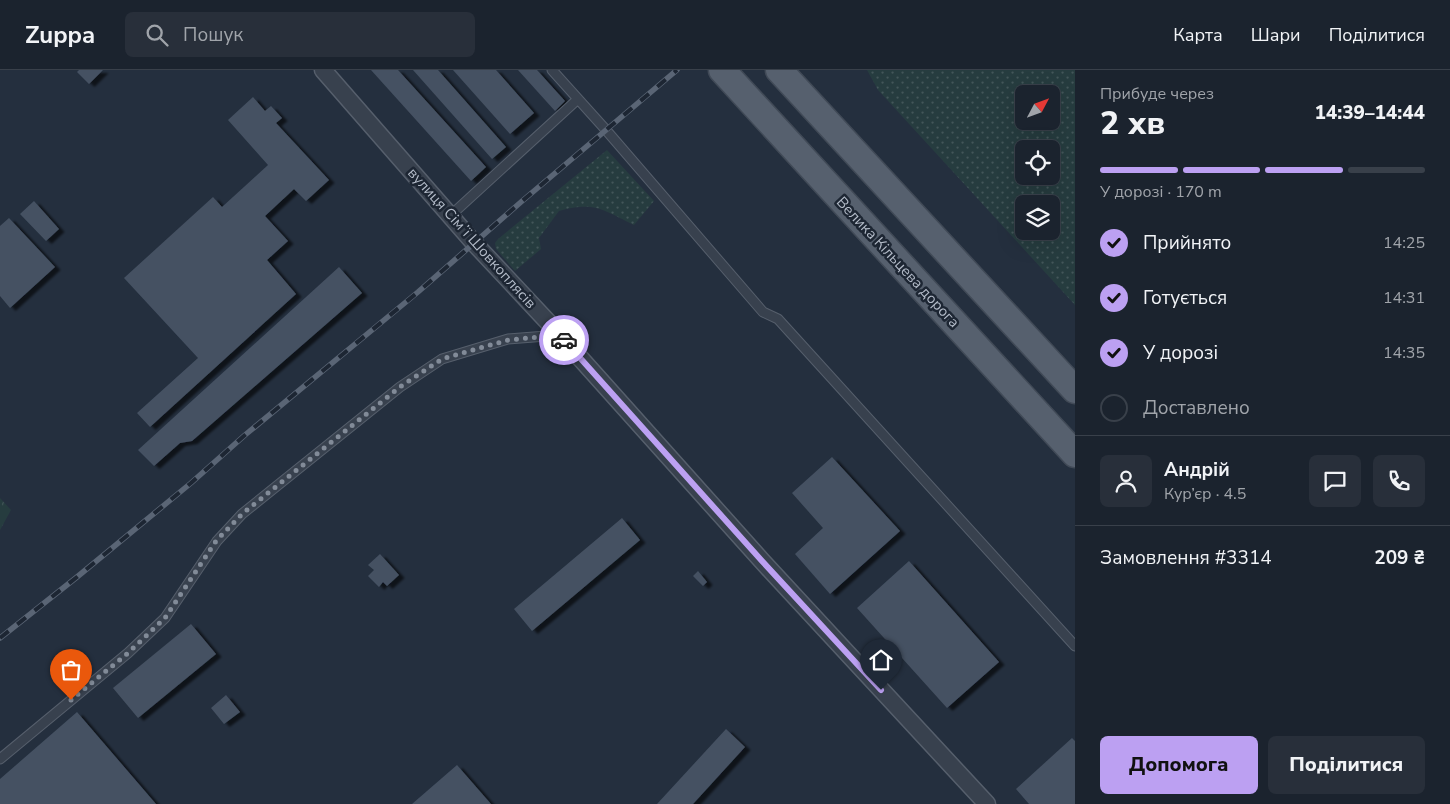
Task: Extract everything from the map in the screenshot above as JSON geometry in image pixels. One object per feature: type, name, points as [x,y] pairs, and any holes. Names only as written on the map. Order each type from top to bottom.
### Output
[{"type":"main road","name":"Велика Кільцева дорога","points":[[722,70],[1075,454]]},
{"type":"main road","points":[[779,70],[1075,390]]},
{"type":"street","name":"вулиця Сімʼї Шовкоплясів","points":[[323,70],[450,216],[762,561],[987,804]]},
{"type":"lane","points":[[552,70],[762,312],[778,320],[1075,646]]},
{"type":"lane","points":[[450,216],[578,100]]},
{"type":"lane","points":[[0,759],[128,653],[165,618],[216,541],[242,514],[400,387],[442,359],[508,340],[559,335]]},
{"type":"green space","points":[[867,70],[1075,70],[1075,305],[1015,240],[1060,240],[1060,195],[1015,195],[1015,240],[878,90]]},
{"type":"green space","points":[[607,150],[654,201],[634,225],[606,211],[590,207],[559,211],[539,238],[541,249],[515,271],[496,249],[495,243],[498,239]]},
{"type":"green space","points":[[0,498],[11,510],[0,530]]},
{"type":"building","points":[[79,70],[103,70],[89,84],[77,72]]},
{"type":"building","points":[[371,70],[398,70],[486,167],[471,181]]},
{"type":"building","points":[[413,70],[438,70],[506,147],[492,159]]},
{"type":"building","points":[[453,70],[496,70],[534,113],[510,134]]},
{"type":"building","points":[[518,70],[537,70],[565,101],[555,111]]},
{"type":"building","points":[[253,97],[265,111],[271,106],[282,118],[276,123],[329,180],[306,201],[294,189],[265,216],[288,241],[267,260],[296,294],[150,427],[137,413],[198,358],[124,278],[213,197],[222,207],[268,165],[228,120]]},
{"type":"building","points":[[34,201],[59,229],[46,241],[20,214]]},
{"type":"building","points":[[9,218],[55,267],[10,308],[0,296],[0,226]]},
{"type":"building","points":[[339,267],[362,293],[192,441],[180,443],[154,466],[138,450]]},
{"type":"building","points":[[832,457],[900,531],[830,594],[795,554],[823,528],[792,493]]},
{"type":"building","points":[[622,518],[640,540],[532,631],[514,609]]},
{"type":"building","points":[[380,554],[399,575],[387,586],[383,582],[379,587],[368,576],[374,570],[368,565]]},
{"type":"building","points":[[909,561],[999,662],[947,708],[857,608]]},
{"type":"building","points":[[698,571],[707,582],[703,586],[693,576]]},
{"type":"building","points":[[191,624],[216,654],[138,718],[113,688]]},
{"type":"building","points":[[226,695],[240,712],[224,724],[211,708]]},
{"type":"building","points":[[77,712],[156,804],[0,804],[0,779]]},
{"type":"building","points":[[726,729],[745,747],[693,804],[657,804]]},
{"type":"building","points":[[1072,738],[1075,741],[1075,804],[1029,804],[1016,789]]},
{"type":"building","points":[[457,765],[491,804],[412,804]]},
{"type":"railway","points":[[0,638],[191,483],[245,435],[418,292],[677,70]]},
{"type":"way so far","points":[[71,700],[128,653],[165,618],[216,541],[242,514],[400,387],[442,359],[508,340],[559,335],[564,340]]},
{"type":"route","points":[[564,340],[762,561],[881,690]]}]
